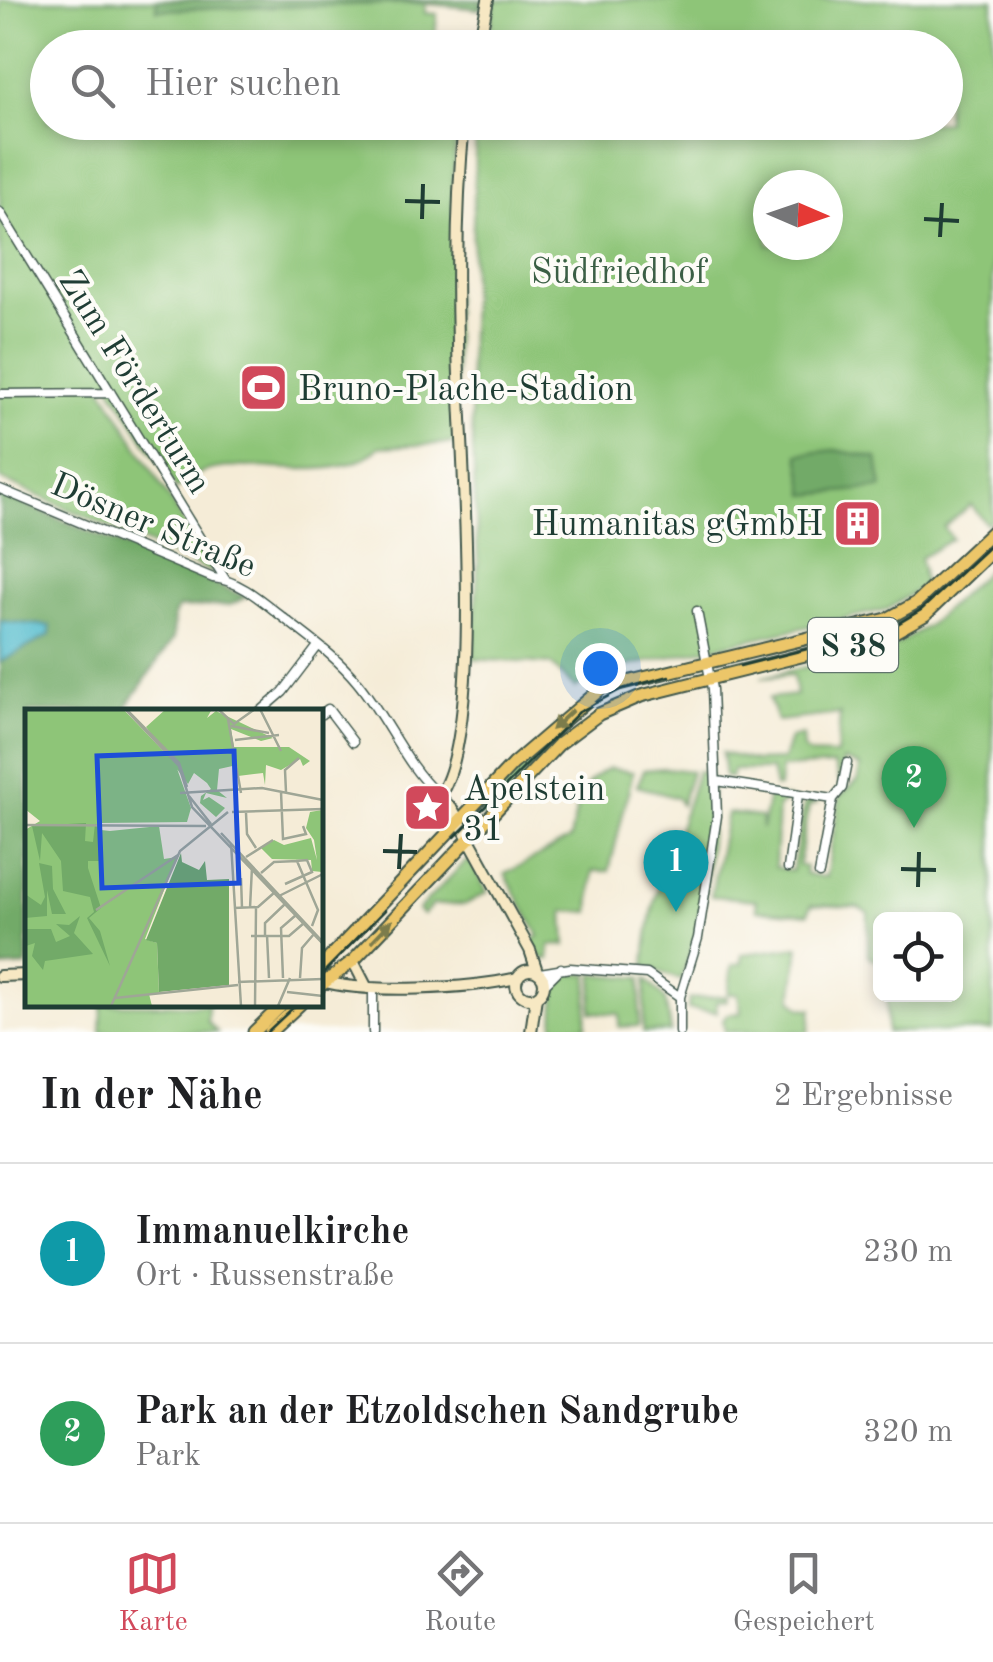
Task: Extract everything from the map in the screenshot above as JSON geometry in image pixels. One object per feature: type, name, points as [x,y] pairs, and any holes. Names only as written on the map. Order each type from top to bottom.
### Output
[{"type":"main road","name":"S 38","points":[[322,983],[353,961],[464,832],[513,764],[602,688],[888,619],[916,603],[993,532]]},
{"type":"main road","name":"S 38","points":[[322,966],[586,722],[641,696],[893,633],[925,615],[993,550]]},
{"type":"main road","points":[[254,1032],[279,1007]]},
{"type":"main road","points":[[270,1032],[297,1007]]},
{"type":"street","points":[[482,30],[488,0]]},
{"type":"street","points":[[464,140],[458,340],[466,562],[464,694],[449,778],[440,796],[530,950],[533,975],[526,994],[530,1029]]},
{"type":"street","name":"Zum Förderturm","points":[[0,212],[226,579]]},
{"type":"street","points":[[0,394],[111,393]]},
{"type":"street","name":"Dösner Straße","points":[[0,489],[212,578],[226,579],[256,596],[359,684],[422,780],[440,796]]},
{"type":"street","points":[[680,1032],[680,997],[698,938],[718,816],[710,680],[696,611]]},
{"type":"street","points":[[264,709],[318,646]]},
{"type":"street","points":[[272,702],[277,709]]},
{"type":"street","points":[[322,714],[328,709],[353,742]]},
{"type":"street","points":[[819,874],[833,799],[842,788],[847,763]]},
{"type":"street","points":[[701,768],[716,768]]},
{"type":"street","points":[[717,781],[833,799]]},
{"type":"street","points":[[788,868],[798,795]]},
{"type":"street","points":[[353,961],[370,988],[373,1032]]},
{"type":"street","points":[[322,983],[370,988],[489,984],[561,968],[647,974],[680,997]]},
{"type":"street","points":[[0,976],[25,975]]},
{"type":"street","points":[[526,994],[533,975]]},
{"type":"street","points":[[489,984],[526,994]]},
{"type":"green space","points":[[0,0],[486,0],[483,8],[425,4],[425,13],[437,14],[436,30],[30,30],[30,140],[456,140],[453,176],[456,443],[379,447],[361,459],[318,469],[223,468],[200,473],[176,489],[108,383],[102,387],[214,573],[0,479]]},
{"type":"green space","points":[[157,0],[480,0],[480,9],[424,3],[157,10]]},
{"type":"green space","name":"Südfriedhof","points":[[495,0],[993,0],[993,519],[987,524],[971,505],[944,527],[952,539],[920,558],[924,585],[888,609],[610,670],[575,688],[551,664],[473,659],[478,562],[469,364],[476,140],[963,140],[963,30],[491,30]]},
{"type":"green space","points":[[835,450],[877,458],[882,488],[806,495],[799,454]]},
{"type":"green space","points":[[0,494],[246,597],[230,605],[178,608],[173,639],[125,709],[25,709],[25,966],[0,968]]},
{"type":"green space","points":[[993,536],[993,546],[925,607],[890,627],[841,644],[839,634],[889,622]]},
{"type":"green space","points":[[993,565],[993,1030],[887,1032],[887,1002],[963,1002],[963,912],[873,912],[873,958],[868,955],[868,913],[858,907],[811,905],[808,914],[757,910],[756,900],[711,896],[727,813],[761,817],[762,829],[769,795],[790,799],[778,806],[775,867],[792,871],[805,801],[817,803],[809,806],[799,865],[806,867],[805,874],[826,877],[840,796],[858,780],[860,766],[843,760],[840,783],[834,765],[781,768],[779,787],[775,787],[771,770],[733,770],[731,778],[725,777],[722,753],[755,761],[783,760],[790,738],[802,735],[803,749],[809,754],[837,755],[840,714],[777,721],[769,698],[796,695],[793,675],[761,678],[898,644],[931,623]]},
{"type":"green space","points":[[564,722],[570,729],[485,818],[477,810]]},
{"type":"green space","points":[[609,768],[633,772],[609,871],[593,871],[590,912],[564,911],[566,945],[550,945],[549,959],[542,959],[531,941],[539,936],[505,874],[570,839],[585,789]]},
{"type":"green space","points":[[644,770],[691,771],[681,805],[677,798],[637,786]]},
{"type":"green space","points":[[697,771],[711,775],[709,853],[697,932],[680,980],[645,966],[658,889]]},
{"type":"green space","points":[[466,861],[472,863],[487,892],[466,904],[432,905],[423,915],[418,910]]},
{"type":"green space","points":[[799,947],[792,999],[801,1008],[812,1009],[809,1032],[725,1032],[723,1020],[727,1014],[741,1013],[738,994],[728,994],[732,965],[742,963],[742,954]]},
{"type":"green space","points":[[572,973],[589,974],[586,1027],[554,1026],[556,979]]},
{"type":"green space","points":[[594,974],[641,978],[639,1026],[619,1027],[619,1014],[591,1012]]},
{"type":"green space","points":[[646,979],[665,999],[671,1032],[643,1032]]},
{"type":"green space","points":[[726,996],[727,1001],[716,1002],[717,1012],[688,1009],[689,999]]},
{"type":"green space","points":[[102,1007],[208,1007],[207,1021],[217,1032],[101,1032]]},
{"type":"water","points":[[0,621],[50,626],[50,635],[0,662]]},
{"type":"tram line","points":[[740,666],[891,628],[921,610],[993,543]]},
{"type":"tram line","points":[[455,837],[579,712],[622,689],[669,676]]},
{"type":"tram line","points":[[322,974],[385,910]]},
{"type":"tram line","points":[[267,1032],[294,1007]]},
{"type":"place","name":"Bruno-Plache-Stadion","points":[[263,388]]},
{"type":"place","name":"Humanitas gGmbH","points":[[858,523]]},
{"type":"place","name":"Apelstein 31","points":[[428,808]]},
{"type":"place","name":"Park an der Etzoldschen Sandgrube","points":[[914,828]]},
{"type":"place","name":"Immanuelkirche","points":[[676,912]]}]
